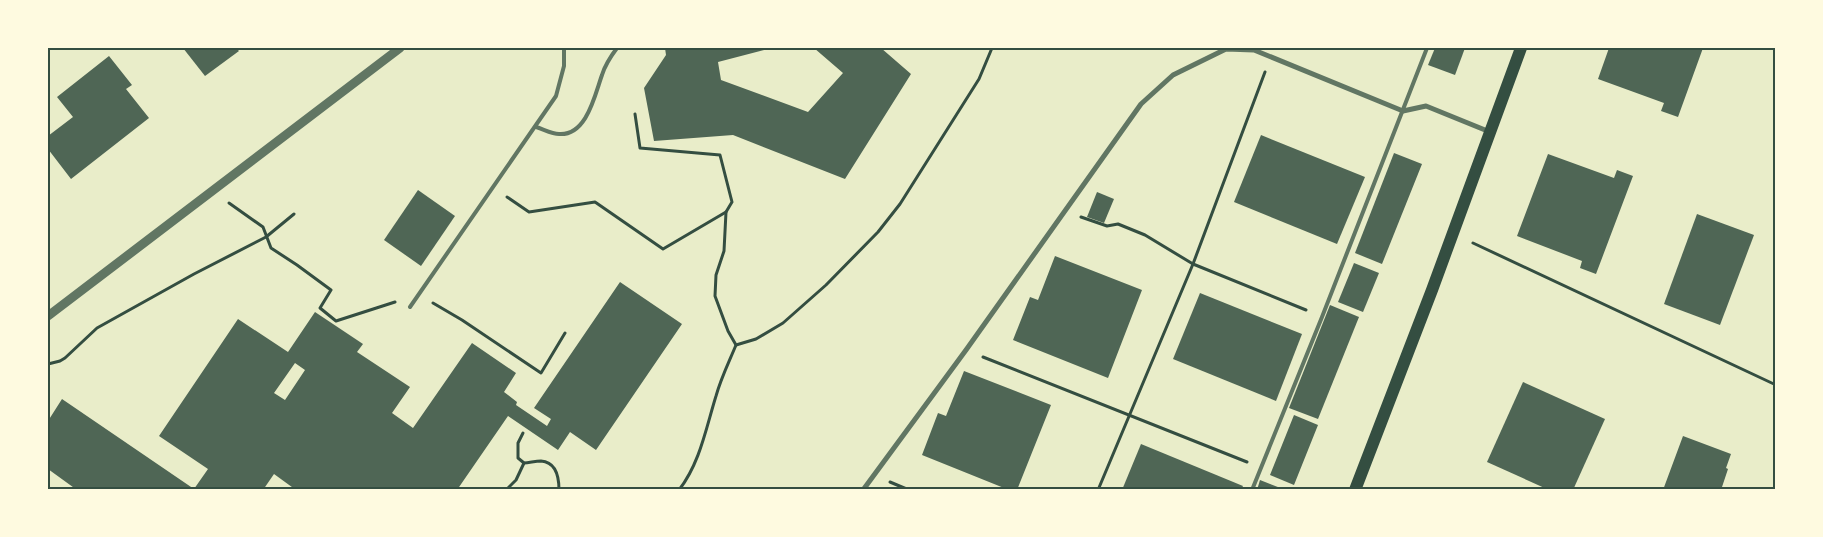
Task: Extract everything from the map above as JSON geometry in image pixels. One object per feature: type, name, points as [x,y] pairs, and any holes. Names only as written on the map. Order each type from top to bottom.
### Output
[{"type":"main road","points":[[1356,490],[1521,48]]},
{"type":"street","points":[[48,316],[400,48]]},
{"type":"street","points":[[863,490],[966,350],[1140,104],[1172,75],[1226,50],[1254,50],[1403,111],[1426,106],[1490,132]]},
{"type":"lane","points":[[410,307],[556,96],[564,66],[564,48]]},
{"type":"lane","points":[[536,127],[558,134],[569,133],[580,124],[589,112],[602,74],[617,48]]},
{"type":"lane","points":[[1252,490],[1403,111],[1426,48]]},
{"type":"path","points":[[736,345],[756,340],[783,322],[826,285],[878,232],[900,204],[979,79],[992,48]]},
{"type":"path","points":[[1098,490],[1192,264],[1272,57]]},
{"type":"path","points":[[493,186],[529,212],[595,202],[663,250],[726,212],[732,202],[720,155],[640,148],[635,114]]},
{"type":"path","points":[[224,200],[262,227],[271,248],[331,290],[320,308],[336,321],[419,295],[462,320],[541,374],[565,333]]},
{"type":"path","points":[[1064,211],[1107,226],[1118,224],[1145,235],[1192,264],[1322,316]]},
{"type":"path","points":[[726,212],[724,251],[716,275],[715,296],[728,331],[736,345]]},
{"type":"path","points":[[48,364],[65,358],[97,328],[194,274],[266,237],[294,214]]},
{"type":"path","points":[[1473,243],[1776,385]]},
{"type":"path","points":[[679,490],[700,449],[722,378],[736,345]]},
{"type":"path","points":[[966,350],[1261,467]]},
{"type":"path","points":[[523,434],[517,447],[518,458],[524,464]]},
{"type":"path","points":[[524,464],[542,461],[550,464],[557,473],[559,490]]},
{"type":"path","points":[[506,490],[516,480],[524,464]]},
{"type":"path","points":[[1775,490],[1776,485]]},
{"type":"building","points":[[183,48],[236,48],[239,51],[205,76]]},
{"type":"building","points":[[665,48],[772,48],[718,62],[721,80],[808,112],[843,73],[814,48],[881,48],[911,74],[845,179],[733,135],[654,141],[644,88],[666,55]]},
{"type":"building","points":[[1435,48],[1465,48],[1455,75],[1428,65]]},
{"type":"building","points":[[1609,48],[1703,48],[1678,117],[1661,111],[1664,103],[1598,79]]},
{"type":"building","points":[[109,56],[132,85],[126,89],[149,118],[71,179],[48,149],[48,136],[73,117],[57,97]]},
{"type":"building","points":[[1261,135],[1365,177],[1337,244],[1234,202]]},
{"type":"building","points":[[1394,153],[1422,164],[1382,264],[1355,253]]},
{"type":"building","points":[[1548,154],[1614,178],[1617,170],[1633,176],[1596,274],[1580,268],[1582,261],[1517,236]]},
{"type":"building","points":[[418,190],[455,216],[421,266],[384,240]]},
{"type":"building","points":[[1097,192],[1114,199],[1104,223],[1087,217]]},
{"type":"building","points":[[1697,214],[1754,235],[1720,325],[1664,304]]},
{"type":"building","points":[[1055,256],[1142,290],[1108,378],[1013,340],[1030,297],[1038,300]]},
{"type":"building","points":[[1354,263],[1379,273],[1363,312],[1338,302]]},
{"type":"building","points":[[620,282],[682,324],[596,450],[570,432],[558,450],[508,416],[457,490],[296,490],[274,474],[263,490],[77,490],[48,469],[48,421],[62,399],[194,489],[208,469],[159,436],[238,319],[288,352],[315,312],[363,344],[357,352],[410,387],[392,413],[413,428],[472,343],[516,373],[504,392],[517,402],[516,405],[547,426],[551,419],[534,408]],"holes":[[[295,363],[305,370],[285,400],[274,393]]]},
{"type":"building","points":[[1200,293],[1302,334],[1276,401],[1173,359]]},
{"type":"building","points":[[1330,305],[1359,317],[1318,419],[1289,408]]},
{"type":"building","points":[[964,371],[1051,405],[1017,490],[1009,490],[922,455],[938,413],[946,416]]},
{"type":"building","points":[[1523,382],[1605,419],[1573,490],[1549,490],[1487,462]]},
{"type":"building","points":[[1294,415],[1318,425],[1294,485],[1270,475]]},
{"type":"building","points":[[1683,436],[1731,454],[1721,490],[1663,490]]},
{"type":"building","points":[[1141,444],[1243,486],[1241,490],[1122,490]]},
{"type":"building","points":[[1260,480],[1283,489],[1283,490],[1257,490]]}]
